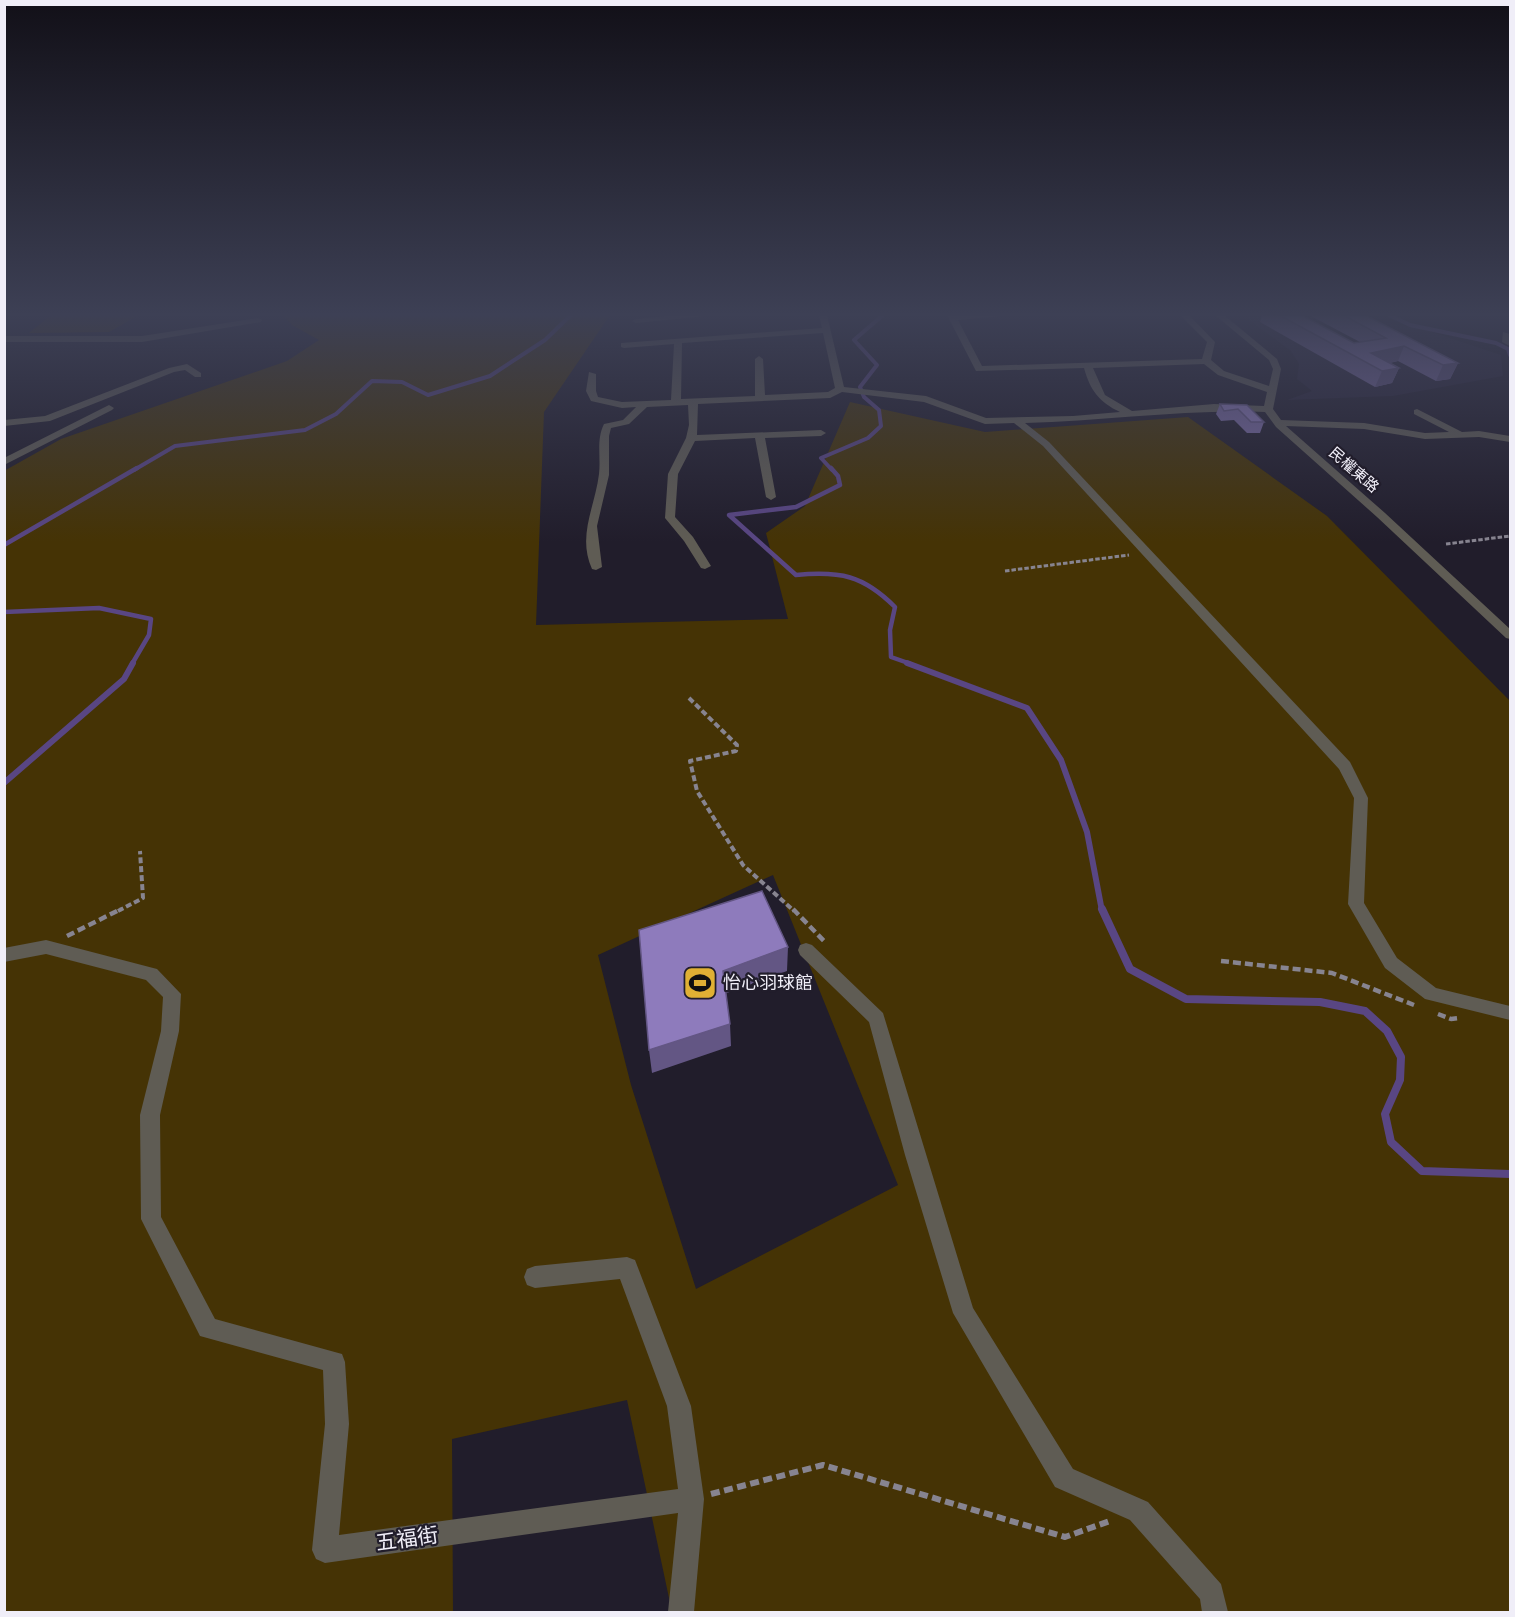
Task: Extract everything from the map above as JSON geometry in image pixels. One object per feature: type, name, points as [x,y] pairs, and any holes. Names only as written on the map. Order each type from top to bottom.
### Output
[{"type":"street","points":[[5,424],[47,419],[120,390]]},
{"type":"street","points":[[591,390],[594,399],[604,403],[644,404],[830,395],[838,390]]},
{"type":"street","points":[[676,390],[676,403]]},
{"type":"street","points":[[760,390],[760,399]]},
{"type":"street","points":[[853,390],[926,399],[985,421],[1018,422],[1134,415],[1214,407],[1269,409],[1270,390]]},
{"type":"street","points":[[1096,390],[1106,402],[1134,415]]},
{"type":"street","points":[[693,402],[694,425],[691,438],[673,474],[670,518],[688,539],[705,566]]},
{"type":"street","points":[[596,567],[591,526],[604,475],[604,436],[607,426],[626,422],[644,404]]},
{"type":"street","points":[[4,462],[109,408]]},
{"type":"street","name":"民權東路","points":[[1269,409],[1277,423],[1381,515],[1510,635]]},
{"type":"street","points":[[1417,412],[1458,433]]},
{"type":"street","points":[[1018,422],[1046,444],[1345,766],[1361,798],[1356,904],[1391,963],[1431,994],[1510,1012]]},
{"type":"street","points":[[1277,423],[1364,426],[1425,436],[1458,433],[1510,439]]},
{"type":"street","points":[[691,438],[821,433]]},
{"type":"street","points":[[760,436],[771,498]]},
{"type":"street","points":[[4,955],[46,947]]},
{"type":"street","name":"五福街","points":[[46,947],[151,974],[172,994],[170,1031],[150,1115],[151,1219],[208,1328],[334,1362],[337,1424],[325,1550],[692,1499]]},
{"type":"street","points":[[806,950],[877,1018],[915,1155],[964,1314],[1064,1478],[1139,1511],[1212,1593],[1215,1612]]},
{"type":"street","points":[[535,1277],[627,1268],[679,1406],[692,1499],[681,1612]]},
{"type":"path","points":[[1446,544],[1510,536]]},
{"type":"path","points":[[1005,571],[1147,552]]},
{"type":"path","points":[[689,698],[737,745],[736,751],[690,761],[697,791],[743,865],[817,931],[831,950]]},
{"type":"path","points":[[46,947],[143,898],[140,851]]},
{"type":"path","points":[[1221,961],[1332,973],[1419,1007]]},
{"type":"path","points":[[1429,1011],[1451,1019],[1462,1018]]},
{"type":"path","points":[[692,1499],[824,1466],[1065,1537],[1139,1511]]},
{"type":"shaded area","points":[[202,390],[559,390],[544,412],[536,625],[788,619],[766,533],[805,506],[850,402],[985,432],[1188,417],[1327,516],[1510,701],[1510,1612],[672,1612],[627,1400],[452,1439],[453,1612],[5,1612],[4,471],[61,439]],"holes":[[[773,875],[898,1185],[696,1289],[631,1085],[598,955]]]},
{"type":"shaded area","points":[[1423,390],[1393,396],[1287,400],[1312,391]]},
{"type":"building","points":[[1220,404],[1247,405],[1264,422],[1251,422],[1238,409],[1224,411]]},
{"type":"building","name":"怡心羽球館","points":[[762,891],[788,947],[723,971],[730,1024],[649,1050],[639,930]]},
{"type":"waterway","points":[[134,470],[175,446],[305,430],[336,414],[362,390]]},
{"type":"waterway","points":[[419,390],[428,395],[443,390]]},
{"type":"waterway","points":[[832,470],[821,458],[868,438],[881,426],[879,410],[864,397],[861,390]]},
{"type":"waterway","points":[[4,545],[137,468]]},
{"type":"waterway","points":[[831,468],[838,476],[840,485],[796,507],[729,515],[796,575],[826,574],[850,577],[883,596],[895,607],[890,630],[891,657],[911,664]]},
{"type":"waterway","points":[[4,612],[99,608],[151,619],[149,635],[132,664]]},
{"type":"waterway","points":[[4,783],[124,679],[133,663]]},
{"type":"waterway","points":[[907,663],[1027,708],[1061,760],[1087,832],[1102,911]]},
{"type":"waterway","points":[[1102,909],[1130,969],[1186,999],[1320,1002],[1365,1011],[1387,1031],[1401,1057],[1400,1080],[1385,1114],[1391,1142],[1422,1171],[1510,1174]]},
{"type":"place","name":"怡心羽球館","points":[[700,983]]}]
